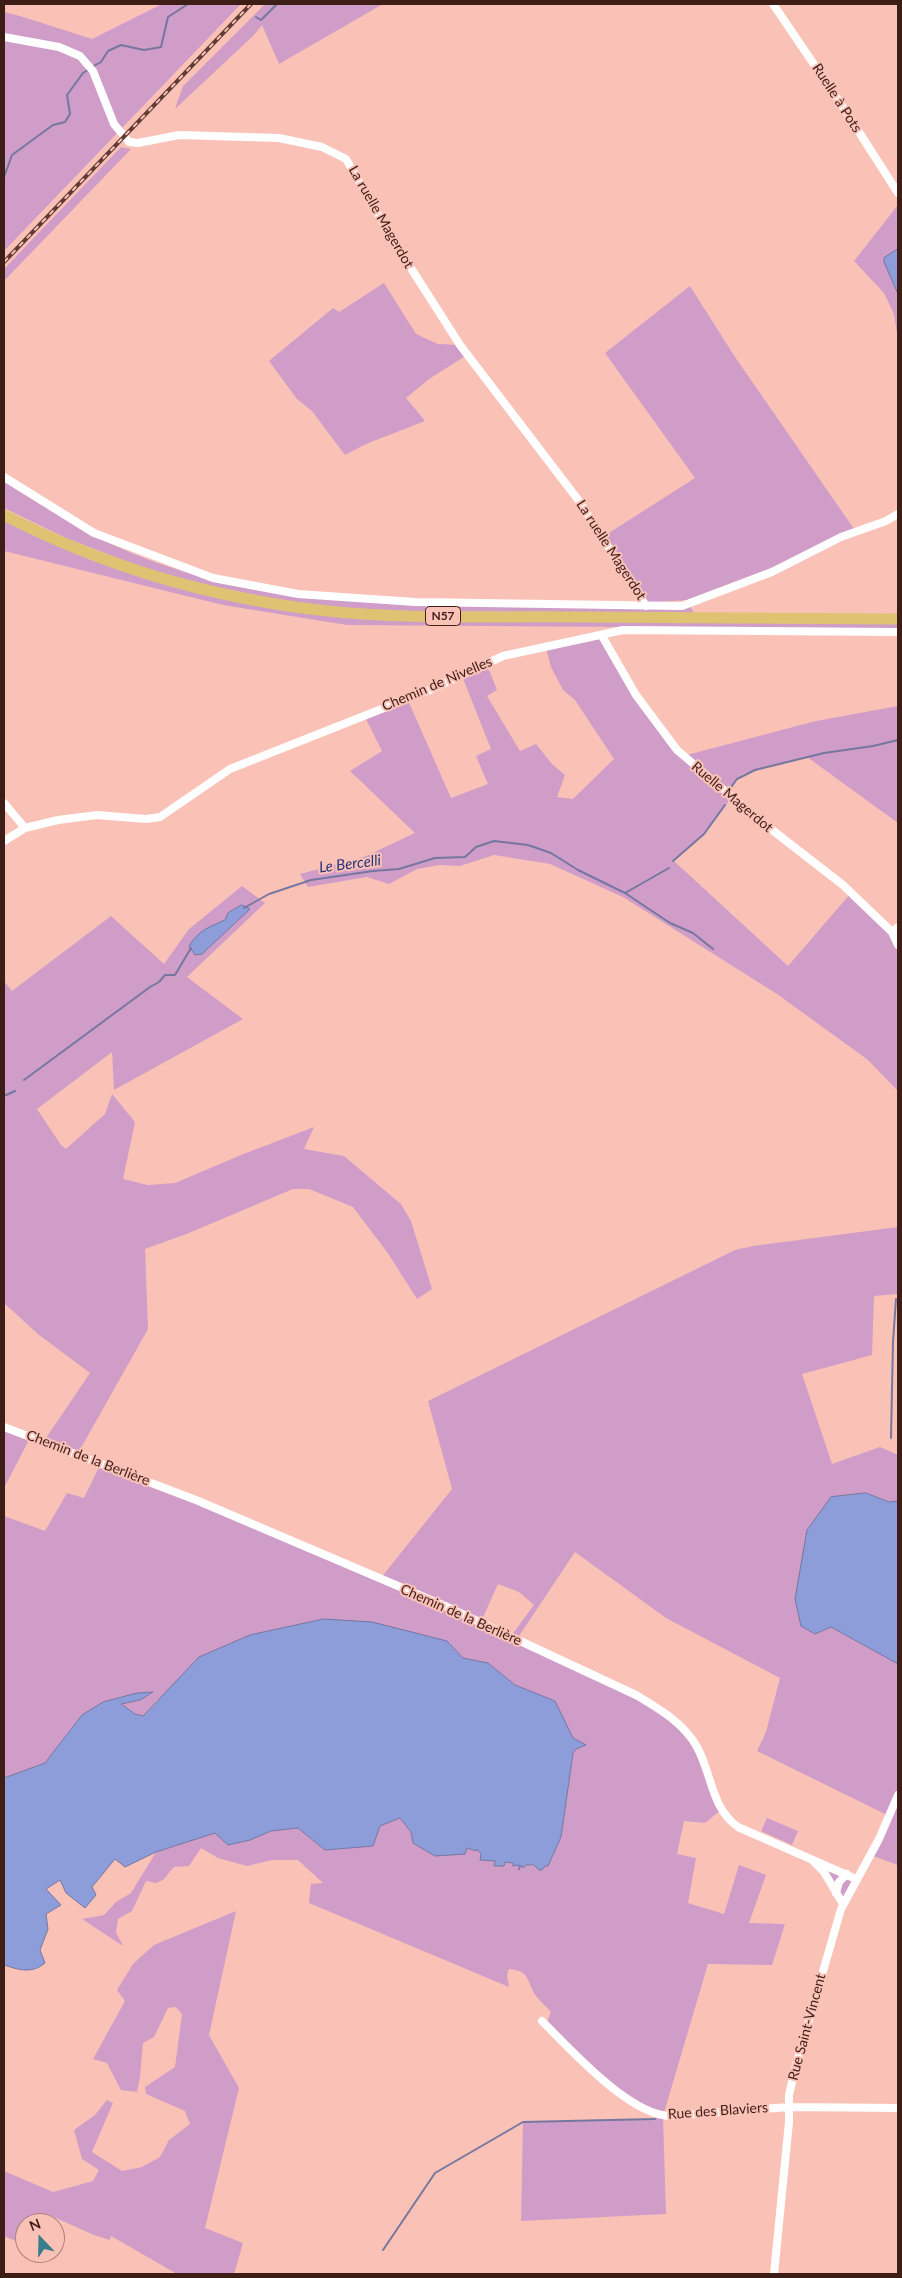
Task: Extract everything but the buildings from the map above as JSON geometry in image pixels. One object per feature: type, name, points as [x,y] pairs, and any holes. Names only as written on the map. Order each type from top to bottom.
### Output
[{"type":"highway","name":"N57","points":[[4,515],[86,552],[146,573],[248,598],[317,610],[405,616],[898,619]]},
{"type":"street","name":"Ruelle à Pots","points":[[773,4],[843,107],[898,194]]},
{"type":"street","name":"La ruelle Magerdot","points":[[4,36],[68,50],[80,56],[91,67],[114,124],[129,142],[138,143],[179,135],[263,137],[306,142],[331,150],[346,159],[393,240],[460,345],[579,501],[646,606]]},
{"type":"street","points":[[4,477],[94,533],[161,560],[234,584],[298,594],[398,601],[682,606],[772,572],[841,537],[886,521],[898,514]]},
{"type":"street","name":"Chemin de Nivelles","points":[[4,842],[25,828],[58,820],[84,816],[112,815],[146,818],[160,816],[230,769],[445,683],[492,660],[623,630],[898,632]]},
{"type":"street","name":"Ruelle Magerdot","points":[[602,636],[636,695],[678,750],[758,819],[895,930]]},
{"type":"street","points":[[4,803],[25,828]]},
{"type":"street","points":[[895,930],[898,945]]},
{"type":"street","name":"Chemin de la Berlière","points":[[4,1426],[196,1500],[445,1606],[636,1695],[659,1710],[690,1737],[701,1755],[721,1810],[731,1822],[856,1879]]},
{"type":"street","name":"Rue Saint-Vincent","points":[[774,2274],[789,2095],[796,2065],[843,1904],[879,1839],[898,1795]]},
{"type":"street","points":[[813,1861],[824,1872],[843,1904]]},
{"type":"street","points":[[836,1893],[839,1882],[847,1874]]},
{"type":"street","name":"Rue des Blaviers","points":[[542,2021],[609,2085],[656,2114],[671,2116],[789,2107],[898,2108]]},
{"type":"shaded area","points":[[162,4],[241,4],[4,251],[4,12],[92,39]]},
{"type":"shaded area","points":[[265,4],[383,4],[279,64],[262,25],[253,36],[175,109],[183,86]]},
{"type":"shaded area","points":[[121,147],[131,149],[4,281],[4,269]]},
{"type":"shaded area","points":[[898,205],[898,339],[894,314],[884,293],[854,261]]},
{"type":"shaded area","points":[[384,283],[416,334],[438,344],[460,345],[467,355],[429,379],[406,398],[425,421],[366,444],[345,455],[312,411],[297,399],[269,361],[333,308],[339,312]]},
{"type":"shaded area","points":[[690,286],[735,357],[854,529],[771,568],[687,600],[641,603],[601,538],[695,478],[605,353]]},
{"type":"shaded area","points":[[4,479],[73,524],[120,548],[192,574],[265,591],[290,595],[690,606],[694,613],[404,611],[342,608],[281,600],[216,587],[149,570],[66,538],[4,508]]},
{"type":"shaded area","points":[[4,519],[62,547],[283,609],[898,624],[898,629],[347,625],[223,605],[4,551]]},
{"type":"shaded area","points":[[602,636],[624,676],[683,756],[816,721],[898,706],[898,823],[807,757],[743,774],[727,793],[732,797],[704,834],[674,861],[788,966],[851,893],[887,925],[898,945],[898,1091],[868,1060],[777,994],[623,897],[550,864],[494,855],[460,866],[440,865],[417,869],[389,884],[367,877],[308,887],[300,874],[364,857],[415,833],[350,771],[382,751],[364,715],[407,698],[451,798],[488,784],[476,756],[491,749],[462,676],[483,664],[490,672],[497,690],[487,696],[520,751],[536,744],[552,764],[565,775],[557,797],[573,799],[614,759],[575,700],[563,690],[551,667],[546,648]]},
{"type":"shaded area","points":[[242,886],[265,903],[187,977],[243,1019],[114,1090],[112,1052],[37,1109],[61,1145],[66,1149],[105,1114],[112,1094],[135,1122],[123,1179],[148,1185],[175,1183],[314,1127],[304,1149],[344,1156],[401,1204],[411,1221],[432,1289],[417,1299],[387,1252],[353,1207],[309,1189],[293,1189],[189,1233],[145,1249],[148,1329],[77,1455],[44,1441],[90,1373],[39,1335],[4,1303],[4,981],[12,991],[111,916],[164,964],[189,929]]},
{"type":"shaded area","points":[[898,1227],[898,1294],[874,1296],[872,1355],[802,1374],[832,1464],[880,1447],[898,1455],[898,1501],[889,1502],[866,1493],[815,1634],[831,1627],[898,1664],[898,1865],[870,1855],[889,1816],[757,1751],[766,1732],[780,1678],[666,1618],[575,1552],[517,1639],[636,1695],[690,1737],[721,1810],[705,1823],[684,1821],[677,1854],[696,1858],[688,1903],[724,1914],[739,1865],[766,1875],[749,1923],[785,1924],[772,1965],[708,1964],[663,2116],[666,2214],[521,2221],[523,2122],[655,2119],[656,2114],[609,2085],[546,2025],[551,2012],[536,1996],[528,1979],[520,1971],[509,1969],[507,1975],[509,1987],[309,1903],[311,1884],[323,1883],[298,1860],[272,1860],[247,1866],[218,1858],[201,1848],[189,1866],[174,1867],[163,1880],[156,1883],[146,1881],[132,1911],[118,1919],[116,1932],[123,1946],[82,1919],[104,1915],[116,1902],[131,1893],[156,1852],[215,1833],[250,1840],[271,1831],[298,1828],[325,1850],[373,1846],[380,1826],[400,1818],[411,1832],[413,1843],[477,1848],[495,1861],[494,1865],[505,1862],[513,1863],[513,1866],[519,1865],[519,1869],[521,1865],[543,1867],[561,1837],[573,1753],[576,1749],[555,1701],[514,1685],[488,1663],[463,1658],[447,1641],[157,1700],[143,1716],[135,1714],[120,1704],[140,1700],[151,1693],[82,1715],[45,1763],[4,1778],[4,1516],[45,1531],[67,1493],[84,1498],[100,1465],[380,1579],[452,1489],[428,1401],[735,1250]],"holes":[[[498,1584],[519,1592],[534,1605],[511,1636],[481,1622]]]},
{"type":"shaded area","points":[[4,1427],[31,1436],[4,1488]]},
{"type":"shaded area","points":[[767,1818],[798,1831],[792,1845],[761,1831]]},
{"type":"shaded area","points":[[834,1868],[856,1879],[843,1904],[824,1872]]},
{"type":"shaded area","points":[[236,1911],[209,2035],[239,2088],[205,2228],[243,2243],[234,2274],[177,2274],[111,2236],[110,2240],[65,2222],[65,2213],[15,2213],[15,2241],[4,2236],[4,2171],[53,2192],[93,2181],[99,2170],[82,2159],[74,2130],[95,2115],[107,2100],[113,2103],[92,2152],[122,2171],[142,2167],[160,2157],[169,2140],[190,2124],[185,2111],[146,2094],[145,2087],[175,2067],[182,2014],[176,2007],[168,2008],[154,2037],[143,2043],[137,2092],[121,2090],[107,2063],[93,2059],[125,2001],[117,1990],[133,1964],[154,1945]]},
{"type":"water","points":[[898,249],[898,294],[884,258]]},
{"type":"water","points":[[242,905],[250,909],[202,954],[195,955],[189,946],[197,936],[225,920],[228,913]]},
{"type":"water","points":[[866,1493],[889,1502],[898,1501],[898,1664],[831,1627],[815,1634],[801,1626],[795,1599],[807,1530],[831,1497]]},
{"type":"water","points":[[324,1619],[372,1622],[447,1641],[463,1658],[488,1663],[515,1685],[555,1701],[573,1738],[586,1745],[576,1749],[573,1753],[561,1837],[548,1866],[539,1870],[534,1865],[526,1865],[523,1868],[521,1865],[519,1870],[519,1865],[513,1866],[513,1863],[505,1862],[504,1866],[494,1866],[495,1861],[480,1860],[481,1854],[477,1849],[476,1851],[467,1848],[465,1854],[435,1856],[413,1843],[411,1832],[400,1818],[380,1826],[373,1846],[325,1850],[298,1828],[271,1831],[250,1840],[228,1845],[215,1833],[156,1852],[125,1867],[115,1859],[92,1887],[96,1895],[85,1908],[66,1893],[60,1880],[46,1889],[61,1905],[46,1914],[48,1929],[40,1950],[45,1963],[30,1970],[4,1965],[4,1778],[45,1763],[82,1715],[103,1702],[137,1693],[153,1692],[140,1700],[121,1704],[135,1714],[143,1716],[199,1657],[250,1635]]},
{"type":"waterway","points":[[92,67],[101,62],[108,51],[121,45],[144,50],[161,47],[168,17],[188,4]]},
{"type":"waterway","points":[[256,17],[261,20],[277,4]]},
{"type":"waterway","points":[[4,177],[12,155],[53,125],[65,122],[70,114],[67,95],[83,73],[88,70]]},
{"type":"waterway","points":[[729,790],[737,779],[755,770],[824,753],[873,746],[898,740]]},
{"type":"waterway","points":[[673,861],[704,834],[725,805]]},
{"type":"waterway","name":"Le Bercelli","points":[[244,908],[269,894],[311,880],[399,869],[435,858],[465,857],[476,847],[494,841],[528,845],[551,853],[578,870],[625,893],[670,923],[693,933],[713,949]]},
{"type":"waterway","points":[[625,893],[669,868]]},
{"type":"waterway","name":"Le Bercelli","points":[[24,1080],[159,982],[165,975],[175,975],[191,948]]},
{"type":"waterway","points":[[4,1096],[15,1091]]},
{"type":"waterway","points":[[891,1438],[896,1299]]},
{"type":"waterway","points":[[383,2250],[435,2173],[523,2122],[655,2119]]},
{"type":"railway","points":[[4,262],[251,4]]}]
